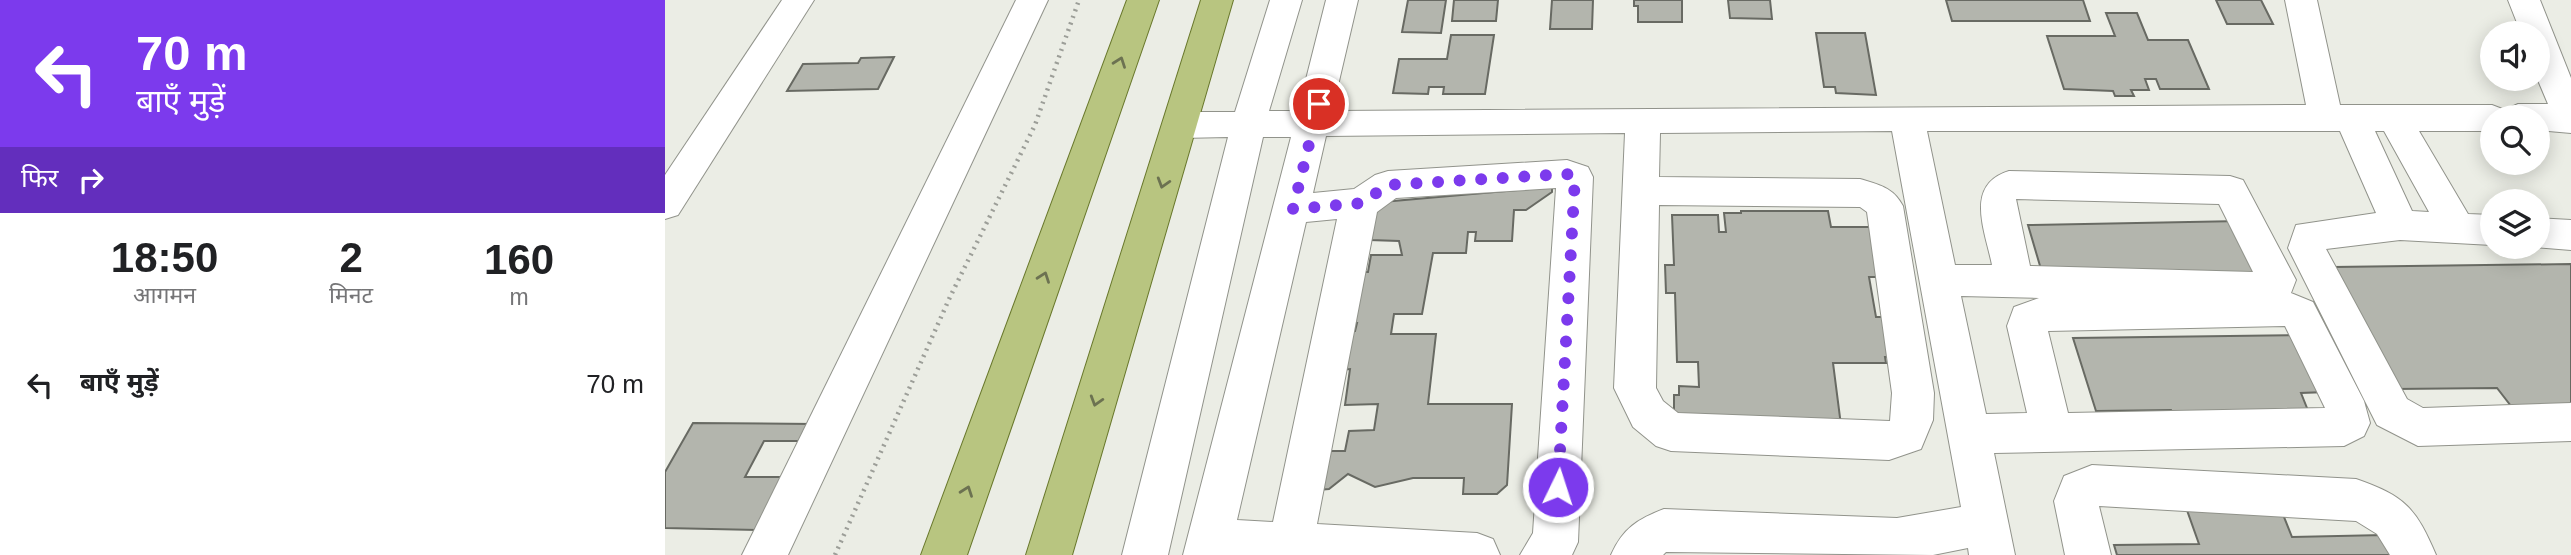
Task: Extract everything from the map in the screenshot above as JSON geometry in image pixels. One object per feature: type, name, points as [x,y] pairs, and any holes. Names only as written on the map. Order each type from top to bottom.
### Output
[{"type":"main road","points":[[944,555],[1143,0]]},
{"type":"main road","points":[[1049,555],[1217,0]]},
{"type":"street","points":[[665,205],[798,0]]},
{"type":"street","points":[[765,555],[1032,0]]},
{"type":"street","points":[[1145,555],[1248,125],[1286,0]]},
{"type":"street","points":[[1342,0],[1314,125],[1207,548],[1291,543],[1477,555]]},
{"type":"street","points":[[2301,0],[2339,119],[2400,225]]},
{"type":"street","points":[[2524,0],[2532,21]]},
{"type":"street","points":[[2550,67],[2570,118],[2550,118]]},
{"type":"street","points":[[1181,125],[1907,118],[2480,118]]},
{"type":"street","points":[[1635,555],[1649,537],[1664,530],[1899,548],[1988,540],[1907,118]]},
{"type":"street","points":[[2395,119],[2475,229]]},
{"type":"street","points":[[1641,191],[1860,193],[1876,198],[1885,206],[1913,393],[1912,420],[1906,435],[1889,441],[1671,432],[1650,418],[1638,402],[1635,388],[1643,121]]},
{"type":"street","points":[[1293,209],[1362,203],[1388,185],[1567,174],[1575,177],[1555,542],[1543,555]]},
{"type":"street","points":[[1938,280],[2014,282],[2267,288],[2277,280],[2230,190],[2009,185],[2002,190],[1998,198],[2014,282]]},
{"type":"street","points":[[1291,543],[1356,217],[1362,203]]},
{"type":"street","points":[[2475,229],[2400,225],[2309,236],[2306,241],[2307,248],[2392,412],[2418,427],[2571,422]]},
{"type":"street","points":[[2550,234],[2571,235]]},
{"type":"street","points":[[1968,434],[2344,427],[2349,423],[2349,414],[2299,314],[2291,309],[2033,315],[2028,319],[2027,326],[2052,432]]},
{"type":"street","points":[[2088,555],[2076,501],[2080,490],[2092,485],[2356,500],[2390,513],[2398,523],[2413,555]]},
{"type":"path","points":[[835,555],[950,297],[1035,125],[1079,0]]},
{"type":"building","points":[[1408,0],[1446,0],[1441,33],[1402,32]]},
{"type":"building","points":[[1454,0],[1498,0],[1496,21],[1452,21]]},
{"type":"building","points":[[1552,0],[1593,0],[1592,29],[1550,29]]},
{"type":"building","points":[[1634,0],[1682,0],[1682,22],[1638,22],[1638,6],[1634,6]]},
{"type":"building","points":[[1728,0],[1770,0],[1772,19],[1730,18]]},
{"type":"building","points":[[1946,0],[2083,0],[2090,21],[1952,21]]},
{"type":"building","points":[[2216,0],[2261,0],[2273,24],[2227,24]]},
{"type":"building","points":[[2106,13],[2137,13],[2148,40],[2188,40],[2209,89],[2160,89],[2156,79],[2145,79],[2149,90],[2131,90],[2134,96],[2115,96],[2113,91],[2064,89],[2047,36],[2115,36]]},
{"type":"building","points":[[1816,33],[1865,33],[1876,95],[1836,93],[1835,87],[1824,87]]},
{"type":"building","points":[[1451,35],[1494,35],[1485,94],[1443,94],[1444,87],[1429,87],[1428,94],[1393,93],[1399,59],[1447,59]]},
{"type":"building","points":[[894,57],[878,89],[787,91],[803,64],[858,63],[861,58]]},
{"type":"building","points":[[1552,187],[1552,192],[1526,210],[1514,210],[1512,241],[1475,241],[1476,232],[1468,232],[1466,253],[1433,253],[1422,314],[1394,314],[1391,334],[1436,334],[1428,404],[1512,404],[1507,485],[1497,494],[1463,494],[1464,478],[1413,478],[1375,487],[1348,474],[1329,489],[1318,490],[1324,451],[1345,451],[1349,431],[1374,430],[1378,404],[1345,405],[1350,369],[1340,370],[1347,331],[1355,331],[1357,323],[1348,323],[1365,272],[1368,272],[1371,255],[1402,255],[1399,241],[1370,240],[1371,203]]},
{"type":"building","points":[[1828,211],[1831,227],[1880,227],[1887,277],[1869,277],[1876,317],[1899,317],[1906,357],[1885,357],[1886,363],[1833,363],[1842,433],[1674,414],[1674,395],[1679,395],[1679,386],[1699,387],[1698,362],[1677,362],[1675,293],[1666,293],[1665,265],[1674,265],[1672,215],[1718,215],[1719,232],[1726,232],[1724,213]]},
{"type":"building","points":[[2241,221],[2264,272],[2043,276],[2028,225]]},
{"type":"building","points":[[2571,264],[2571,413],[2518,415],[2497,388],[2394,389],[2334,267]]},
{"type":"building","points":[[2300,335],[2326,392],[2301,393],[2311,418],[2175,420],[2171,410],[2096,411],[2073,338]]},
{"type":"building","points":[[693,423],[814,424],[806,441],[764,441],[745,477],[783,477],[757,530],[665,528],[665,472]]},
{"type":"building","points":[[2276,497],[2292,537],[2384,535],[2393,555],[2117,555],[2114,545],[2199,544],[2183,499]]},
{"type":"route","points":[[1319,104],[1293,209],[1362,203],[1388,185],[1567,174],[1575,177],[1577,184],[1558,487]]}]
